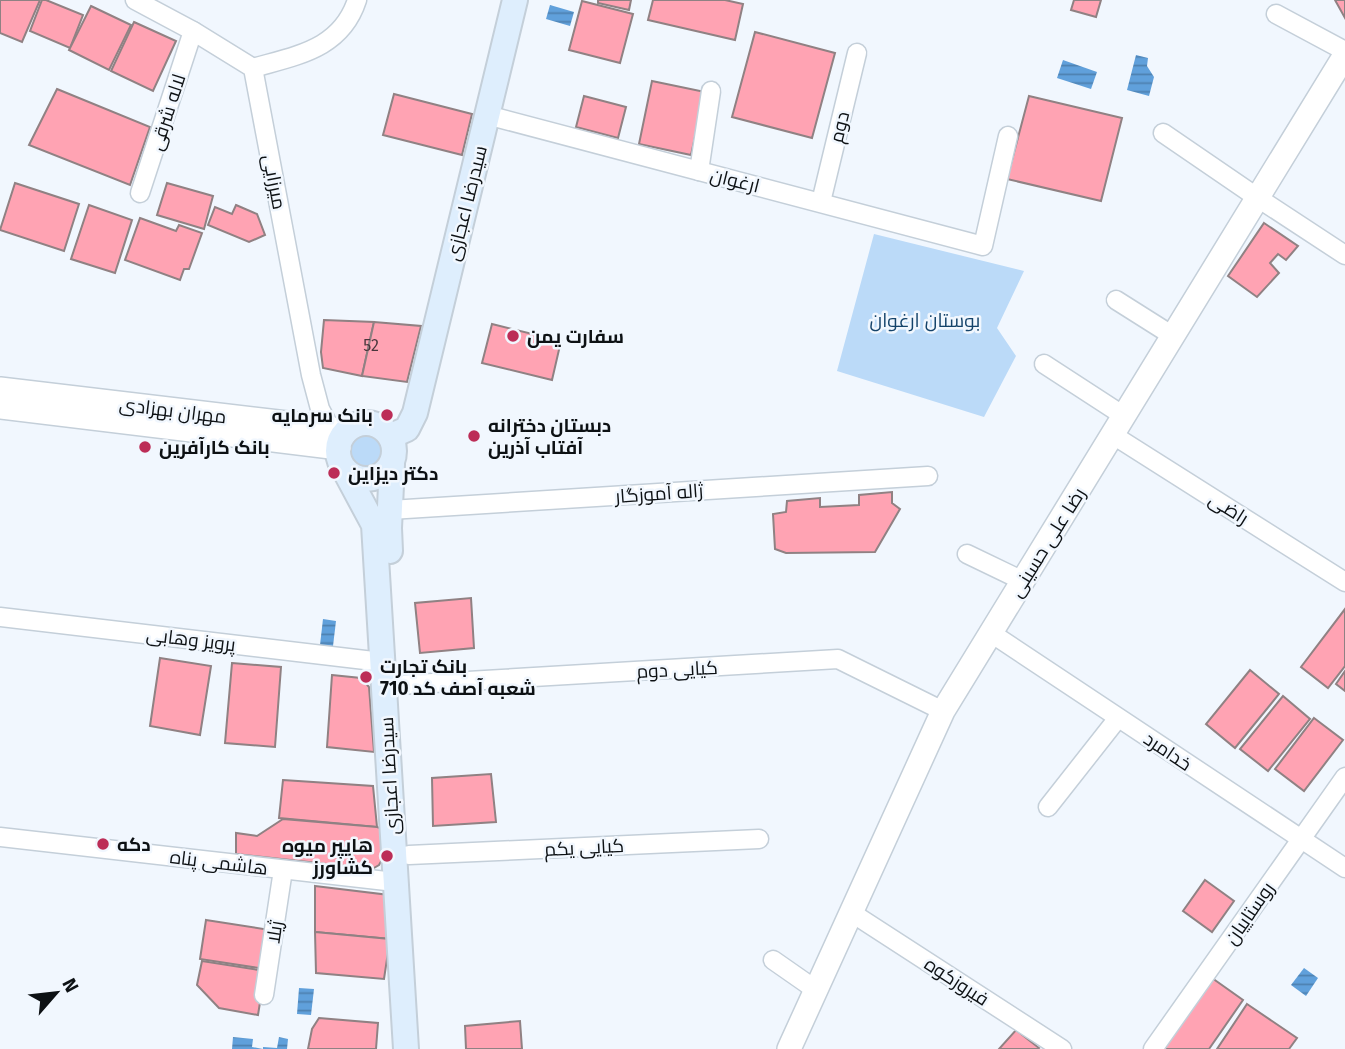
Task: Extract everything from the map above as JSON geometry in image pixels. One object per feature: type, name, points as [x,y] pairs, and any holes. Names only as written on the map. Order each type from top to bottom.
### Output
[{"type":"main road","name":"سیدرضا اعجازی","points":[[391,436],[407,429],[415,413],[515,0]]},
{"type":"main road","points":[[368,423],[377,425],[391,436],[394,455],[386,472],[369,480],[351,475],[339,445],[351,428],[368,423]]},
{"type":"main road","name":"سیدرضا اعجازی","points":[[339,445],[374,525],[406,1049]]},
{"type":"main road","name":"سیدرضا اعجازی","points":[[392,464],[389,528],[422,1049]]},
{"type":"street","points":[[135,0],[253,68],[319,47],[341,32],[353,14],[357,0]]},
{"type":"street","points":[[1276,14],[1345,53]]},
{"type":"street","name":"لاله شرقی","points":[[140,193],[193,31]]},
{"type":"street","name":"دوم","points":[[821,202],[857,53]]},
{"type":"street","name":"رضا علی حسینی","points":[[789,1049],[943,711],[1345,53]]},
{"type":"street","name":"میرزایی","points":[[253,68],[311,375],[320,409],[339,445]]},
{"type":"street","points":[[699,171],[711,91]]},
{"type":"street","name":"ارغوان","points":[[487,115],[984,246],[1008,136]]},
{"type":"street","points":[[1163,133],[1345,255]]},
{"type":"street","points":[[1116,300],[1173,336]]},
{"type":"street","name":"راضی","points":[[1044,364],[1119,425],[1345,582]]},
{"type":"street","name":"مهران بهزادی","points":[[0,389],[339,445]]},
{"type":"street","name":"مهران بهزادی","points":[[0,407],[339,445]]},
{"type":"street","name":"ژاله آموزگار","points":[[390,510],[928,475]]},
{"type":"street","points":[[967,554],[1023,581]]},
{"type":"street","name":"پرویز وهابی","points":[[0,617],[382,662]]},
{"type":"street","name":"خدامرد","points":[[991,633],[1345,868]]},
{"type":"street","name":"کیایی دوم","points":[[399,685],[838,659],[943,711]]},
{"type":"street","points":[[1048,807],[1118,718]]},
{"type":"street","name":"روستاییان","points":[[1153,1049],[1345,777]]},
{"type":"street","name":"هاشمی پناه","points":[[0,837],[396,882]]},
{"type":"street","name":"کیایی یکم","points":[[410,855],[759,839]]},
{"type":"street","name":"ژیلا","points":[[264,995],[283,870]]},
{"type":"street","name":"فیروزکوه","points":[[852,913],[1062,1049]]},
{"type":"street","points":[[773,960],[816,990]]},
{"type":"green space","name":"بوستان ارغوان","points":[[874,234],[1024,271],[997,328],[1016,356],[984,417],[837,371]]},
{"type":"green space","points":[[367,429],[383,436],[390,452],[383,468],[367,475],[351,468],[344,452],[351,436]]},
{"type":"water","points":[[550,5],[574,12],[570,26],[546,19]]},
{"type":"water","points":[[1136,55],[1148,58],[1147,66],[1154,77],[1149,96],[1127,90]]},
{"type":"water","points":[[1063,60],[1097,72],[1091,89],[1057,78]]},
{"type":"water","points":[[323,619],[336,621],[333,646],[320,645]]},
{"type":"water","points":[[1304,968],[1318,978],[1306,996],[1291,985]]},
{"type":"water","points":[[299,988],[314,989],[311,1015],[297,1014]]},
{"type":"water","points":[[233,1037],[253,1039],[252,1047],[263,1049],[232,1049]]},
{"type":"water","points":[[279,1037],[288,1039],[287,1049],[263,1049],[277,1048]]},
{"type":"building","points":[[0,0],[40,0],[22,42],[0,33]]},
{"type":"building","points":[[42,0],[83,15],[70,48],[30,31]]},
{"type":"building","points":[[598,0],[631,0],[629,10],[598,3]]},
{"type":"building","points":[[653,0],[725,0],[743,4],[735,40],[648,20]]},
{"type":"building","points":[[1074,0],[1101,0],[1096,17],[1071,10]]},
{"type":"building","points":[[1335,0],[1345,0],[1345,18]]},
{"type":"building","points":[[582,1],[633,14],[620,63],[569,50]]},
{"type":"building","points":[[91,6],[131,25],[109,70],[69,50]]},
{"type":"building","points":[[134,22],[176,41],[153,91],[111,71]]},
{"type":"building","points":[[755,32],[835,53],[812,138],[732,117]]},
{"type":"building","points":[[652,81],[705,92],[691,155],[639,144]]},
{"type":"building","points":[[57,89],[150,127],[130,185],[29,145]]},
{"type":"building","points":[[394,94],[472,114],[462,155],[383,135]]},
{"type":"building","points":[[584,96],[626,107],[618,138],[576,127]]},
{"type":"building","points":[[1029,96],[1122,118],[1101,201],[1007,179]]},
{"type":"building","points":[[15,183],[79,204],[64,251],[0,230]]},
{"type":"building","points":[[167,183],[213,196],[204,229],[157,215]]},
{"type":"building","points":[[89,205],[132,220],[115,273],[71,259]]},
{"type":"building","points":[[236,205],[257,214],[265,235],[249,242],[208,225],[215,207],[232,214]]},
{"type":"building","points":[[140,218],[176,231],[179,225],[202,233],[189,269],[184,269],[180,280],[125,260]]},
{"type":"building","points":[[1264,223],[1298,246],[1286,260],[1278,254],[1270,263],[1279,273],[1257,297],[1228,276]]},
{"type":"building","points":[[324,320],[374,322],[362,376],[323,368],[321,352]]},
{"type":"building","points":[[374,322],[421,326],[407,382],[362,376]]},
{"type":"building","points":[[492,324],[561,341],[552,380],[482,363]]},
{"type":"building","points":[[892,492],[892,503],[900,509],[875,552],[786,553],[775,549],[773,514],[786,512],[787,501],[820,498],[820,507],[859,505],[859,495]]},
{"type":"building","points":[[471,598],[474,648],[420,653],[415,603]]},
{"type":"building","points":[[1345,609],[1345,666],[1328,688],[1301,667]]},
{"type":"building","points":[[160,658],[211,666],[200,735],[150,726]]},
{"type":"building","points":[[232,663],[281,667],[275,747],[225,743]]},
{"type":"building","points":[[1250,670],[1279,694],[1235,748],[1206,724]]},
{"type":"building","points":[[1345,671],[1345,691],[1336,684]]},
{"type":"building","points":[[332,675],[361,678],[369,687],[374,752],[327,747]]},
{"type":"building","points":[[1283,696],[1310,719],[1268,771],[1240,749]]},
{"type":"building","points":[[1314,718],[1343,740],[1304,791],[1275,769]]},
{"type":"building","points":[[491,774],[496,822],[433,826],[432,778]]},
{"type":"building","points":[[283,780],[373,786],[377,827],[279,818]]},
{"type":"building","points":[[283,819],[383,829],[383,858],[379,865],[372,869],[236,854],[236,833],[257,836]]},
{"type":"building","points":[[1205,880],[1234,901],[1212,932],[1183,911]]},
{"type":"building","points":[[315,886],[389,895],[390,939],[315,932]]},
{"type":"building","points":[[206,920],[270,930],[265,969],[200,959]]},
{"type":"building","points":[[315,932],[390,939],[384,979],[316,973]]},
{"type":"building","points":[[202,961],[265,971],[258,1015],[219,1008],[197,985]]},
{"type":"building","points":[[1212,978],[1243,1000],[1209,1049],[1163,1049]]},
{"type":"building","points":[[1247,1004],[1297,1038],[1289,1049],[1217,1049]]},
{"type":"building","points":[[319,1018],[378,1023],[376,1049],[308,1049],[312,1029]]},
{"type":"building","points":[[520,1021],[522,1049],[466,1049],[465,1026]]},
{"type":"building","points":[[1016,1030],[1039,1048],[999,1049]]},
{"type":"place","name":"سفارت یمن","points":[[513,336]]},
{"type":"place","name":"بانک سرمایه","points":[[387,415]]},
{"type":"place","name":"دبستان دخترانه آفتاب آذرین","points":[[474,436]]},
{"type":"place","name":"بانک کارآفرین","points":[[145,447]]},
{"type":"place","name":"دکتر دیزاین","points":[[334,473]]},
{"type":"place","name":"بانک تجارت شعبه آصف کد 710","points":[[366,677]]},
{"type":"place","name":"دکه","points":[[103,844]]},
{"type":"place","name":"هایپر میوه کشاورز","points":[[387,856]]}]
